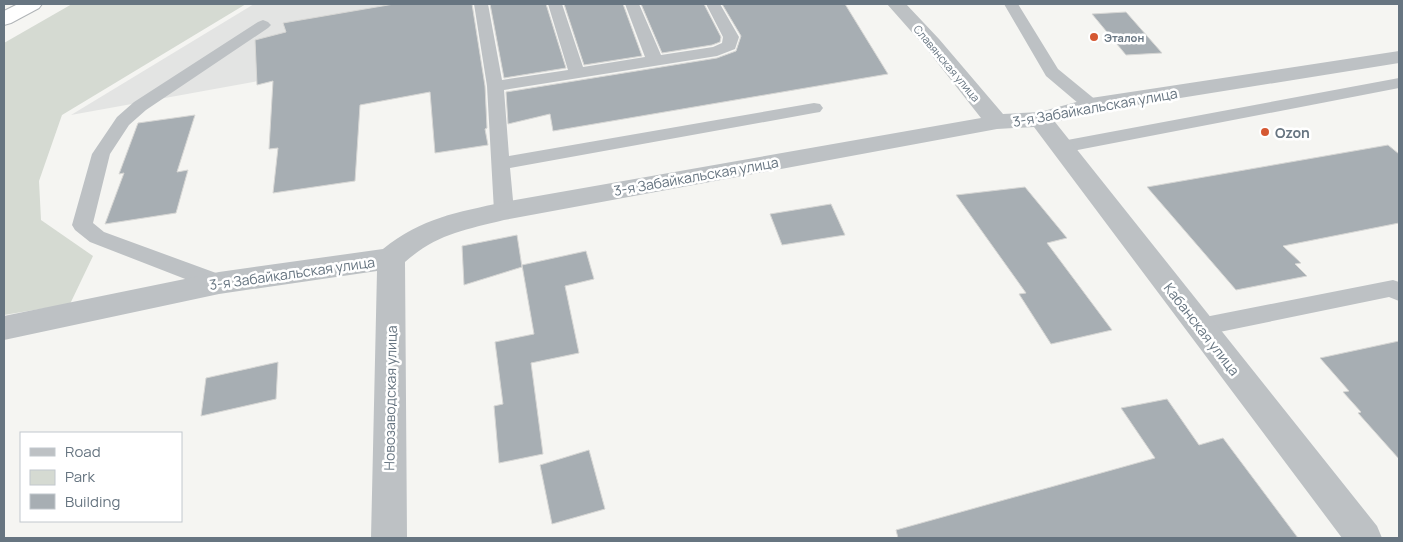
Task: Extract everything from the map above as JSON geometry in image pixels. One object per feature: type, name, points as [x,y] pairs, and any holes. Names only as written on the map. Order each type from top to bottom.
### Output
[{"type":"highway","points":[[4,19],[32,4]]},
{"type":"street","name":"Славянская улица","points":[[896,4],[932,43],[997,122]]},
{"type":"street","name":"3-я Забайкальская улица","points":[[4,328],[219,283],[267,275],[333,268],[391,258],[411,241],[441,226],[504,211],[997,122],[1040,119],[1091,105],[1399,56]]},
{"type":"street","name":"Кабанская улица","points":[[1040,119],[1364,538]]},
{"type":"street","name":"Новозаводская улица","points":[[389,538],[391,258]]},
{"type":"lane","points":[[481,4],[496,86],[504,211]]},
{"type":"lane","points":[[555,4],[577,73]]},
{"type":"lane","points":[[632,4],[655,61]]},
{"type":"lane","points":[[496,86],[717,51],[729,46],[731,37],[713,4]]},
{"type":"lane","points":[[1011,4],[1052,72],[1091,105]]},
{"type":"lane","points":[[219,283],[97,237],[82,225],[100,154],[122,120],[140,106],[263,25]]},
{"type":"lane","points":[[1062,147],[1399,84]]},
{"type":"lane","points":[[502,163],[814,108]]},
{"type":"lane","points":[[1200,327],[1393,288],[1399,293]]},
{"type":"shaded area","points":[[254,4],[385,4],[380,59],[71,115]]},
{"type":"green space","points":[[72,4],[246,4],[62,115],[39,181],[41,220],[93,256],[70,304],[4,315],[4,43]]},
{"type":"building","points":[[394,4],[472,4],[485,86],[487,128],[485,129],[488,145],[435,153],[430,92],[360,105],[355,181],[273,193],[278,148],[269,149],[273,81],[257,85],[255,40],[286,32],[283,23]]},
{"type":"building","points":[[490,4],[546,4],[566,68],[504,78]]},
{"type":"building","points":[[564,4],[623,4],[642,56],[584,65]]},
{"type":"building","points":[[641,4],[704,4],[721,37],[720,42],[662,53]]},
{"type":"building","points":[[722,4],[845,4],[888,74],[553,131],[550,114],[508,124],[506,92],[717,58],[736,51],[741,36]]},
{"type":"building","points":[[1126,12],[1162,53],[1126,55],[1092,14]]},
{"type":"building","points":[[195,115],[177,172],[188,170],[176,213],[105,224],[124,173],[119,174],[138,123]]},
{"type":"building","points":[[1388,145],[1399,154],[1399,223],[1283,246],[1301,263],[1295,264],[1307,276],[1236,290],[1147,187]]},
{"type":"building","points":[[1025,187],[1067,238],[1047,243],[1112,330],[1051,344],[1019,294],[1026,293],[956,195]]},
{"type":"building","points":[[831,204],[845,235],[782,245],[770,214]]},
{"type":"building","points":[[517,235],[522,267],[464,285],[462,246]]},
{"type":"building","points":[[586,251],[594,279],[565,286],[579,353],[531,363],[543,454],[499,463],[494,406],[503,404],[495,342],[534,334],[522,265]]},
{"type":"building","points":[[1399,341],[1399,459],[1358,413],[1361,412],[1343,392],[1349,391],[1320,358]]},
{"type":"building","points":[[278,362],[276,399],[201,416],[206,378]]},
{"type":"building","points":[[1167,399],[1199,445],[1223,438],[1298,538],[898,538],[896,530],[1155,458],[1121,408]]},
{"type":"building","points":[[589,450],[605,509],[552,524],[540,465]]},
{"type":"place","name":"Эталон","points":[[1094,37]]},
{"type":"place","name":"Ozon","points":[[1265,132]]}]
